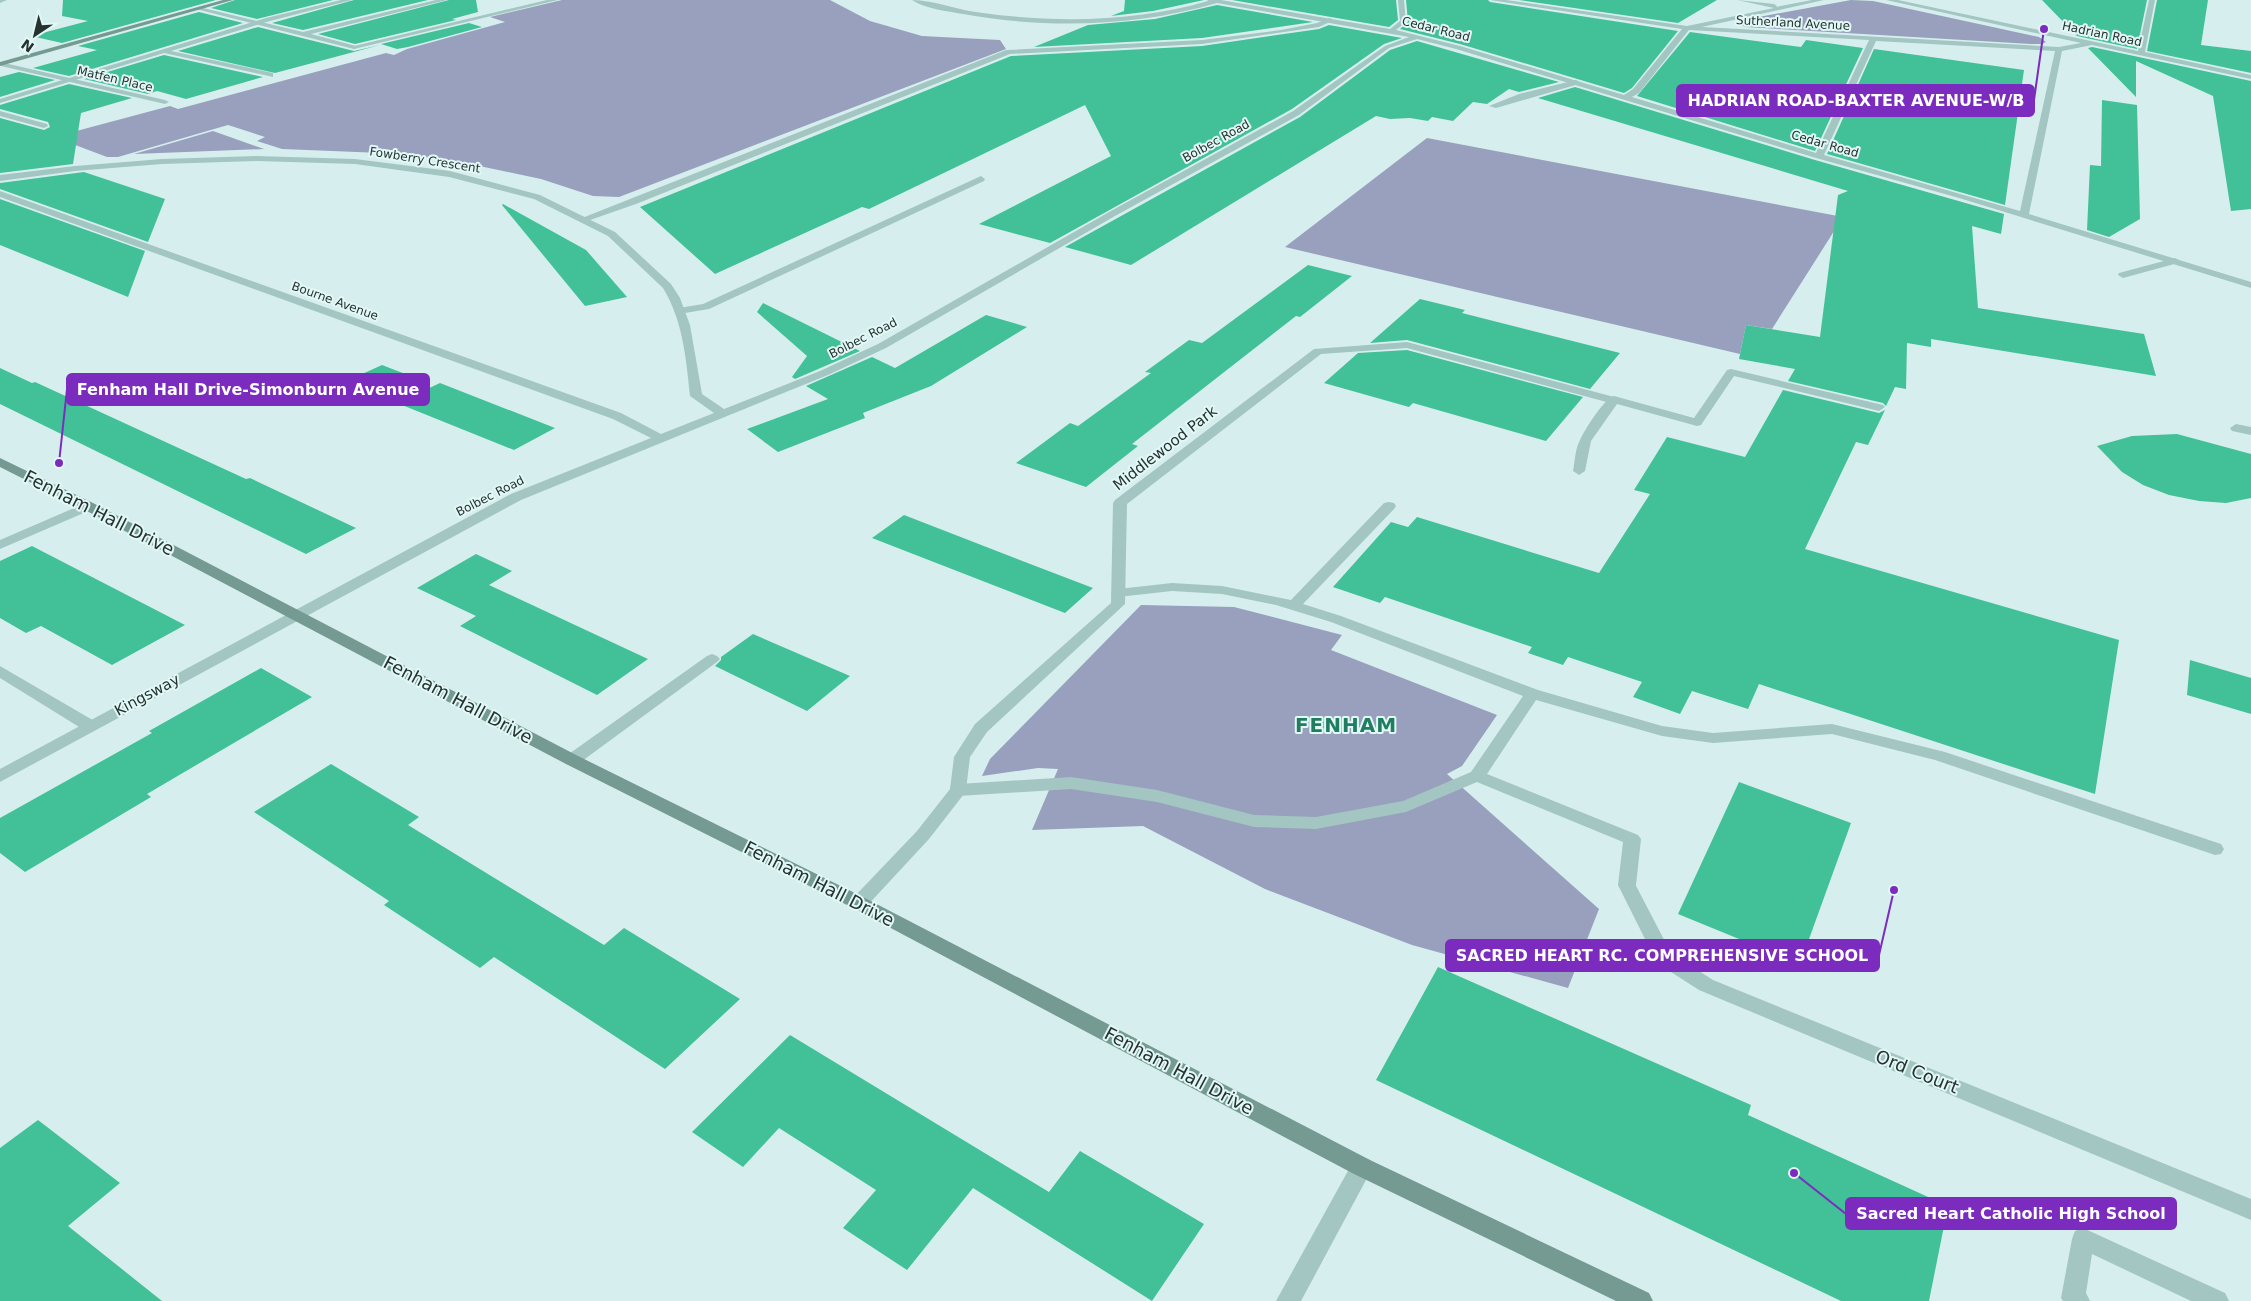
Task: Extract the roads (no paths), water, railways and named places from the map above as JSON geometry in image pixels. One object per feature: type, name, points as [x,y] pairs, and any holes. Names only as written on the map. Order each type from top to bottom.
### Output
[{"type":"street","points":[[1,64],[230,0]]},
{"type":"street","points":[[0,101],[256,23],[349,0]]},
{"type":"street","points":[[301,35],[444,0]]},
{"type":"street","points":[[199,9],[354,47],[555,0]]},
{"type":"street","points":[[915,0],[935,8],[998,17],[1077,20],[1160,14],[1196,9],[1214,1]]},
{"type":"street","points":[[1391,31],[1402,22],[1401,0]]},
{"type":"street","name":"Sutherland Avenue","points":[[1493,0],[1687,28],[2060,49],[2092,43]]},
{"type":"street","points":[[1740,0],[1786,7]]},
{"type":"street","points":[[1626,97],[1636,91],[1687,28],[1821,0]]},
{"type":"street","name":"Hadrian Road","points":[[1889,0],[2251,77]]},
{"type":"street","points":[[2141,54],[2152,0]]},
{"type":"street","name":"Cedar Road","points":[[1214,1],[1391,31],[1458,47],[1819,156],[2024,215],[2251,285]]},
{"type":"street","points":[[586,218],[633,202],[1009,52],[1202,42],[1281,32],[1319,25],[1330,20]]},
{"type":"street","name":"Bolbec Road","points":[[295,615],[516,497],[824,373],[882,346],[1112,214],[1296,113],[1387,47],[1417,37]]},
{"type":"street","points":[[1819,156],[1873,39]]},
{"type":"street","points":[[2024,215],[2060,49]]},
{"type":"street","points":[[166,51],[270,75]]},
{"type":"street","name":"Matfen Place","points":[[1,64],[165,102]]},
{"type":"street","points":[[1494,106],[1522,96],[1576,82]]},
{"type":"street","points":[[0,113],[44,126]]},
{"type":"street","name":"Fowberry Crescent","points":[[0,178],[100,166],[188,160],[342,160],[429,171],[504,187],[561,205],[586,218],[640,257],[667,287],[687,327],[696,396],[724,414]]},
{"type":"street","points":[[680,311],[705,307],[981,179]]},
{"type":"street","name":"Bourne Avenue","points":[[0,194],[617,416],[659,438]]},
{"type":"street","points":[[2123,275],[2175,261]]},
{"type":"street","name":"Middlewood Park","points":[[958,790],[962,757],[980,728],[1118,604],[1120,503],[1318,351],[1407,345],[1614,400]]},
{"type":"street","points":[[1579,471],[1585,441],[1600,417],[1614,400],[1697,422],[1731,372],[1879,407]]},
{"type":"street","points":[[2236,428],[2251,431]]},
{"type":"street","name":"Fenham Hall Drive","points":[[0,462],[88,506],[572,760],[859,903],[1362,1167],[1641,1301]]},
{"type":"street","points":[[0,546],[88,506]]},
{"type":"street","points":[[1294,606],[1389,506]]},
{"type":"street","points":[[1118,594],[1172,587],[1214,590],[1294,606],[1336,618],[1532,694],[1662,731],[1713,738],[1832,729],[1939,756],[2215,849]]},
{"type":"street","name":"Kingsway","points":[[0,776],[295,615]]},
{"type":"street","points":[[572,760],[712,659]]},
{"type":"street","points":[[0,671],[90,726]]},
{"type":"street","points":[[859,903],[923,835],[958,790],[1071,783],[1157,796],[1254,821],[1316,822],[1406,806],[1477,776],[1532,694]]},
{"type":"street","name":"Ord Court","points":[[1477,776],[1632,839],[1627,885],[1664,958],[1706,985],[2251,1210]]},
{"type":"street","points":[[1288,1301],[1362,1167]]},
{"type":"street","points":[[2078,1301],[2072,1298],[2083,1239],[2218,1301]]},
{"type":"place","name":"HADRIAN ROAD-BAXTER AVENUE-W/B","points":[[2044,29]]},
{"type":"place","name":"Fenham Hall Drive-Simonburn Avenue","points":[[59,463]]},
{"type":"place","name":"SACRED HEART RC. COMPREHENSIVE SCHOOL","points":[[1894,890]]},
{"type":"place","name":"Sacred Heart Catholic High School","points":[[1794,1173]]},
{"type":"district","name":"FENHAM","points":[[1346,725]]}]
